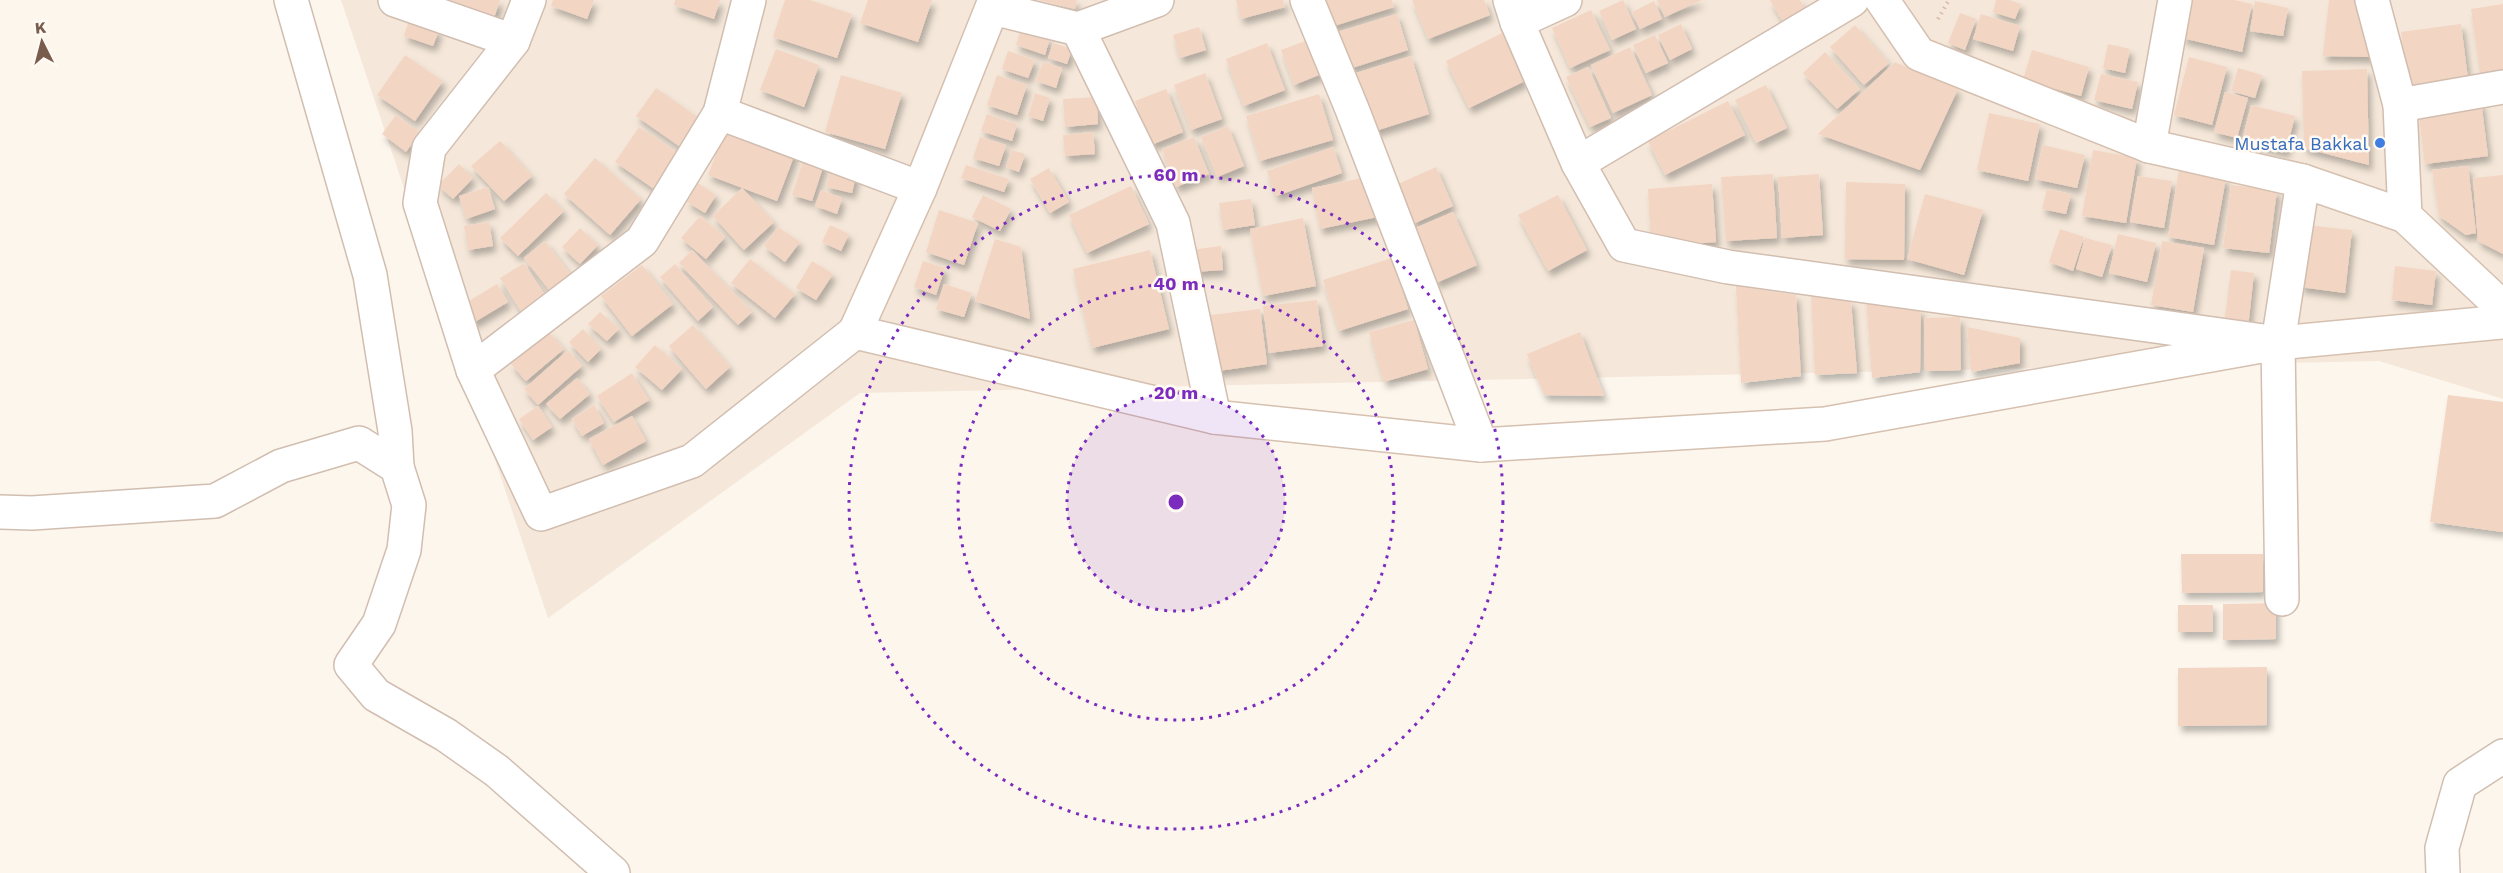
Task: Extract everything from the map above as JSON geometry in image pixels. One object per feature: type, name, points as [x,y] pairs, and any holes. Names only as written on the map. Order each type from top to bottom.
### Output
[{"type":"street","points":[[291,0],[370,275],[395,431],[396,467],[409,504],[404,550],[379,624],[351,665],[376,695],[446,735],[497,771],[614,873]]},
{"type":"street","points":[[395,0],[513,41]]},
{"type":"street","points":[[529,0],[513,41],[429,148],[420,203],[473,370],[541,514],[692,461],[855,332],[920,188],[994,4],[1078,29],[1157,0]]},
{"type":"street","points":[[473,370],[642,241],[720,113],[749,0]]},
{"type":"street","points":[[1307,0],[1352,109],[1481,445]]},
{"type":"street","points":[[1565,0],[1513,11],[1578,163],[1624,245],[1728,267],[2278,343]]},
{"type":"street","points":[[1578,163],[1852,0]]},
{"type":"street","points":[[1882,0],[1919,54],[2149,146],[2302,181],[2405,216],[2503,308]]},
{"type":"street","points":[[2149,146],[2175,0]]},
{"type":"street","points":[[2372,0],[2400,105],[2405,216]]},
{"type":"street","points":[[1078,29],[1173,223],[1214,417]]},
{"type":"street","points":[[2400,105],[2503,87]]},
{"type":"street","points":[[720,113],[920,188]]},
{"type":"street","points":[[2282,599],[2278,343],[2302,181]]},
{"type":"street","points":[[855,332],[1214,417],[1481,445],[1825,424],[2278,343],[2503,322]]},
{"type":"street","points":[[0,512],[32,513],[215,501],[281,466],[358,443],[396,467]]},
{"type":"street","points":[[2443,873],[2442,848],[2460,784],[2503,756]]},
{"type":"shaded area","points":[[341,0],[2503,0],[2503,399],[2379,361],[860,393],[548,618]]},
{"type":"building","points":[[436,0],[500,0],[493,21]]},
{"type":"building","points":[[553,0],[594,0],[587,19],[551,6]]},
{"type":"building","points":[[675,0],[720,0],[714,19],[674,5]]},
{"type":"building","points":[[785,0],[810,0],[852,14],[837,58],[773,37]]},
{"type":"building","points":[[868,0],[932,0],[918,42],[860,23]]},
{"type":"building","points":[[1038,0],[1077,0],[1075,9]]},
{"type":"building","points":[[1236,0],[1283,0],[1285,7],[1241,19]]},
{"type":"building","points":[[1322,0],[1392,0],[1394,7],[1331,27]]},
{"type":"building","points":[[1412,0],[1484,0],[1490,15],[1428,39]]},
{"type":"building","points":[[1623,0],[1636,29],[1612,40],[1599,11]]},
{"type":"building","points":[[1657,0],[1702,0],[1665,17]]},
{"type":"building","points":[[1770,0],[1800,0],[1806,11],[1784,24]]},
{"type":"building","points":[[1996,0],[2009,0],[2021,4],[2015,19],[1993,12]]},
{"type":"building","points":[[2190,0],[2234,0],[2252,4],[2242,52],[2182,38]]},
{"type":"building","points":[[2329,0],[2367,0],[2372,57],[2323,56]]},
{"type":"building","points":[[1654,1],[1662,19],[1640,29],[1632,12]]},
{"type":"building","points":[[2255,1],[2288,8],[2283,36],[2250,31]]},
{"type":"building","points":[[2503,4],[2503,69],[2480,73],[2471,9]]},
{"type":"building","points":[[1591,10],[1610,50],[1570,68],[1552,28]]},
{"type":"building","points":[[1960,13],[1976,19],[1965,50],[1948,43]]},
{"type":"building","points":[[1397,14],[1408,50],[1349,69],[1338,32]]},
{"type":"building","points":[[1981,14],[2020,26],[2013,51],[1973,39]]},
{"type":"building","points":[[409,20],[439,30],[433,46],[404,36]]},
{"type":"building","points":[[1681,24],[1692,49],[1670,60],[1658,35]]},
{"type":"building","points":[[2461,24],[2468,79],[2408,87],[2401,32]]},
{"type":"building","points":[[1855,25],[1889,63],[1864,85],[1830,47]]},
{"type":"building","points":[[1199,27],[1206,50],[1180,58],[1173,35]]},
{"type":"building","points":[[1021,29],[1050,38],[1045,55],[1016,45]]},
{"type":"building","points":[[1502,33],[1525,81],[1469,108],[1446,61]]},
{"type":"building","points":[[1655,35],[1668,63],[1646,73],[1633,45]]},
{"type":"building","points":[[1311,39],[1324,73],[1294,85],[1281,50]]},
{"type":"building","points":[[1053,43],[1072,49],[1067,64],[1048,58]]},
{"type":"building","points":[[1267,43],[1285,90],[1244,106],[1226,59]]},
{"type":"building","points":[[2108,44],[2130,49],[2125,73],[2103,68]]},
{"type":"building","points":[[1630,47],[1652,95],[1613,113],[1591,65]]},
{"type":"building","points":[[776,49],[819,65],[804,107],[760,90]]},
{"type":"building","points":[[2032,50],[2089,67],[2081,96],[2023,80]]},
{"type":"building","points":[[1008,51],[1035,60],[1028,78],[1002,69]]},
{"type":"building","points":[[1825,52],[1860,89],[1837,109],[1803,73]]},
{"type":"building","points":[[405,55],[443,81],[415,121],[377,95]]},
{"type":"building","points":[[1411,56],[1429,114],[1372,132],[1353,74]]},
{"type":"building","points":[[2189,57],[2227,67],[2212,125],[2174,115]]},
{"type":"building","points":[[1043,62],[1062,68],[1056,88],[1036,81]]},
{"type":"building","points":[[1895,62],[1958,89],[1920,170],[1818,134]]},
{"type":"building","points":[[1588,67],[1611,118],[1590,127],[1566,77]]},
{"type":"building","points":[[2238,68],[2262,75],[2255,98],[2231,91]]},
{"type":"building","points":[[2367,69],[2369,165],[2304,148],[2302,71]]},
{"type":"building","points":[[1205,73],[1222,119],[1191,130],[1174,85]]},
{"type":"building","points":[[2101,74],[2138,82],[2132,109],[2094,100]]},
{"type":"building","points":[[841,75],[902,93],[885,149],[825,132]]},
{"type":"building","points":[[997,75],[1027,85],[1017,115],[987,105]]},
{"type":"building","points":[[1766,85],[1787,128],[1756,143],[1735,100]]},
{"type":"building","points":[[656,88],[699,118],[679,146],[636,116]]},
{"type":"building","points":[[1166,89],[1183,132],[1151,145],[1135,101]]},
{"type":"building","points":[[2225,92],[2248,98],[2237,138],[2214,132]]},
{"type":"building","points":[[1035,93],[1050,98],[1043,121],[1028,116]]},
{"type":"building","points":[[1319,94],[1333,140],[1260,161],[1246,116]]},
{"type":"building","points":[[1097,97],[1098,124],[1065,127],[1063,99]]},
{"type":"building","points":[[1728,101],[1745,135],[1665,175],[1648,141]]},
{"type":"building","points":[[2481,101],[2488,156],[2425,164],[2418,108]]},
{"type":"building","points":[[2251,105],[2295,116],[2286,152],[2242,141]]},
{"type":"building","points":[[1989,113],[2040,124],[2028,181],[1977,170]]},
{"type":"building","points":[[987,114],[1017,124],[1012,141],[981,131]]},
{"type":"building","points":[[396,115],[420,133],[406,152],[382,134]]},
{"type":"building","points":[[727,125],[796,151],[777,201],[708,175]]},
{"type":"building","points":[[1228,126],[1244,166],[1217,177],[1201,137]]},
{"type":"building","points":[[639,127],[684,157],[660,193],[615,162]]},
{"type":"building","points":[[1093,132],[1095,154],[1065,156],[1063,135]]},
{"type":"building","points":[[980,137],[1006,145],[999,166],[973,158]]},
{"type":"building","points":[[1194,137],[1209,174],[1176,187],[1162,149]]},
{"type":"building","points":[[500,141],[532,176],[504,201],[471,166]]},
{"type":"building","points":[[2043,145],[2085,155],[2077,188],[2035,179]]},
{"type":"building","points":[[1333,147],[1342,173],[1276,196],[1267,171]]},
{"type":"building","points":[[1012,150],[1025,154],[1019,172],[1006,167]]},
{"type":"building","points":[[2093,150],[2137,158],[2126,223],[2082,216]]},
{"type":"building","points":[[805,155],[825,161],[812,201],[792,195]]},
{"type":"building","points":[[595,158],[641,199],[610,235],[564,194]]},
{"type":"building","points":[[832,161],[858,167],[852,193],[826,187]]},
{"type":"building","points":[[459,164],[473,178],[453,199],[438,185]]},
{"type":"building","points":[[966,165],[1009,179],[1004,192],[961,178]]},
{"type":"building","points":[[2468,166],[2476,233],[2466,235],[2439,216],[2432,170]]},
{"type":"building","points":[[1436,167],[1453,206],[1413,224],[1396,185]]},
{"type":"building","points":[[1049,168],[1069,202],[1050,213],[1030,179]]},
{"type":"building","points":[[2179,170],[2226,178],[2214,245],[2168,237]]},
{"type":"building","points":[[1773,174],[1777,238],[1726,241],[1721,177]]},
{"type":"building","points":[[1819,174],[1823,235],[1782,238],[1778,177]]},
{"type":"building","points":[[2503,175],[2503,254],[2478,241],[2473,178]]},
{"type":"building","points":[[1373,176],[1382,216],[1320,229],[1312,188]]},
{"type":"building","points":[[2138,176],[2172,181],[2164,228],[2130,222]]},
{"type":"building","points":[[1846,182],[1905,184],[1904,260],[1845,259]]},
{"type":"building","points":[[698,183],[716,195],[705,213],[687,202]]},
{"type":"building","points":[[1712,184],[1716,242],[1651,247],[1648,189]]},
{"type":"building","points":[[2231,185],[2277,190],[2269,253],[2223,248]]},
{"type":"building","points":[[1131,186],[1149,224],[1087,253],[1069,215]]},
{"type":"building","points":[[488,187],[495,209],[466,219],[459,196]]},
{"type":"building","points":[[742,188],[774,222],[744,250],[713,216]]},
{"type":"building","points":[[2047,189],[2071,194],[2066,214],[2042,209]]},
{"type":"building","points":[[821,190],[842,198],[837,214],[815,206]]},
{"type":"building","points":[[546,193],[564,211],[518,256],[500,238]]},
{"type":"building","points":[[1925,194],[1983,210],[1964,275],[1907,259]]},
{"type":"building","points":[[983,195],[1011,209],[1000,231],[972,217]]},
{"type":"building","points":[[1558,195],[1587,250],[1548,271],[1518,215]]},
{"type":"building","points":[[1251,199],[1255,225],[1223,230],[1219,203]]},
{"type":"building","points":[[939,210],[978,223],[964,265],[926,252]]},
{"type":"building","points":[[1453,212],[1477,265],[1436,283],[1413,229]]},
{"type":"building","points":[[700,216],[725,237],[706,259],[681,238]]},
{"type":"building","points":[[1303,218],[1316,286],[1263,296],[1250,229]]},
{"type":"building","points":[[489,222],[493,246],[468,250],[464,226]]},
{"type":"building","points":[[830,225],[849,234],[841,251],[822,242]]},
{"type":"building","points":[[2307,225],[2352,230],[2345,293],[2300,287]]},
{"type":"building","points":[[778,227],[800,242],[785,262],[764,246]]},
{"type":"building","points":[[580,228],[598,245],[580,264],[562,247]]},
{"type":"building","points":[[2060,229],[2084,237],[2073,271],[2049,262]]},
{"type":"building","points":[[2118,234],[2156,243],[2147,282],[2109,273]]},
{"type":"building","points":[[2085,238],[2112,245],[2102,277],[2076,269]]},
{"type":"building","points":[[995,239],[1021,247],[1030,319],[975,301]]},
{"type":"building","points":[[545,241],[571,275],[550,291],[524,258]]},
{"type":"building","points":[[2162,241],[2204,248],[2193,312],[2151,305]]},
{"type":"building","points":[[1221,246],[1223,270],[1193,272],[1191,250]]},
{"type":"building","points":[[692,250],[752,312],[738,325],[679,263]]},
{"type":"building","points":[[1150,250],[1169,329],[1092,348],[1073,269]]},
{"type":"building","points":[[1392,258],[1408,309],[1339,331],[1323,280]]},
{"type":"building","points":[[750,259],[795,294],[775,318],[731,283]]},
{"type":"building","points":[[812,261],[833,274],[816,300],[796,288]]},
{"type":"building","points":[[923,261],[945,268],[936,295],[914,287]]},
{"type":"building","points":[[524,263],[546,297],[522,313],[500,278]]},
{"type":"building","points":[[675,264],[713,307],[698,321],[660,277]]},
{"type":"building","points":[[642,265],[673,304],[632,336],[601,296]]},
{"type":"building","points":[[2395,266],[2436,271],[2432,305],[2392,300]]},
{"type":"building","points":[[2231,270],[2254,273],[2248,328],[2224,325]]},
{"type":"building","points":[[497,284],[508,302],[473,323],[462,305]]},
{"type":"building","points":[[944,284],[972,293],[964,317],[936,309]]},
{"type":"building","points":[[1736,286],[1796,295],[1801,376],[1741,383]]},
{"type":"building","points":[[1811,293],[1851,301],[1857,373],[1815,375]]},
{"type":"building","points":[[1866,297],[1921,310],[1920,372],[1872,378]]},
{"type":"building","points":[[1317,300],[1323,346],[1269,353],[1263,306]]},
{"type":"building","points":[[1260,309],[1267,364],[1211,372],[1203,316]]},
{"type":"building","points":[[600,312],[619,329],[607,341],[588,324]]},
{"type":"building","points":[[1960,317],[1961,370],[1925,371],[1924,318]]},
{"type":"building","points":[[1414,320],[1428,369],[1384,382],[1369,332]]},
{"type":"building","points":[[693,325],[730,367],[706,389],[669,346]]},
{"type":"building","points":[[1967,327],[2020,338],[2020,363],[1971,372]]},
{"type":"building","points":[[583,329],[601,349],[588,362],[569,342]]},
{"type":"building","points":[[548,331],[564,349],[526,381],[511,364]]},
{"type":"building","points":[[1580,332],[1604,396],[1544,395],[1527,354]]},
{"type":"building","points":[[655,345],[682,369],[662,390],[635,367]]},
{"type":"building","points":[[568,350],[582,366],[538,405],[524,389]]},
{"type":"building","points":[[632,373],[649,400],[614,422],[597,396]]},
{"type":"building","points":[[577,378],[590,394],[560,419],[546,404]]},
{"type":"building","points":[[2448,395],[2503,402],[2503,532],[2430,522]]},
{"type":"building","points":[[594,405],[604,423],[582,436],[572,419]]},
{"type":"building","points":[[538,406],[552,427],[533,440],[519,419]]},
{"type":"building","points":[[632,416],[646,441],[603,465],[589,439]]},
{"type":"building","points":[[2181,554],[2263,554],[2263,592],[2182,593]]},
{"type":"building","points":[[2276,603],[2276,639],[2223,640],[2223,604]]},
{"type":"building","points":[[2178,605],[2213,605],[2213,632],[2178,632]]},
{"type":"building","points":[[2267,667],[2267,725],[2178,726],[2178,668]]},
{"type":"place","name":"Mustafa Bakkal","points":[[2380,143]]}]
